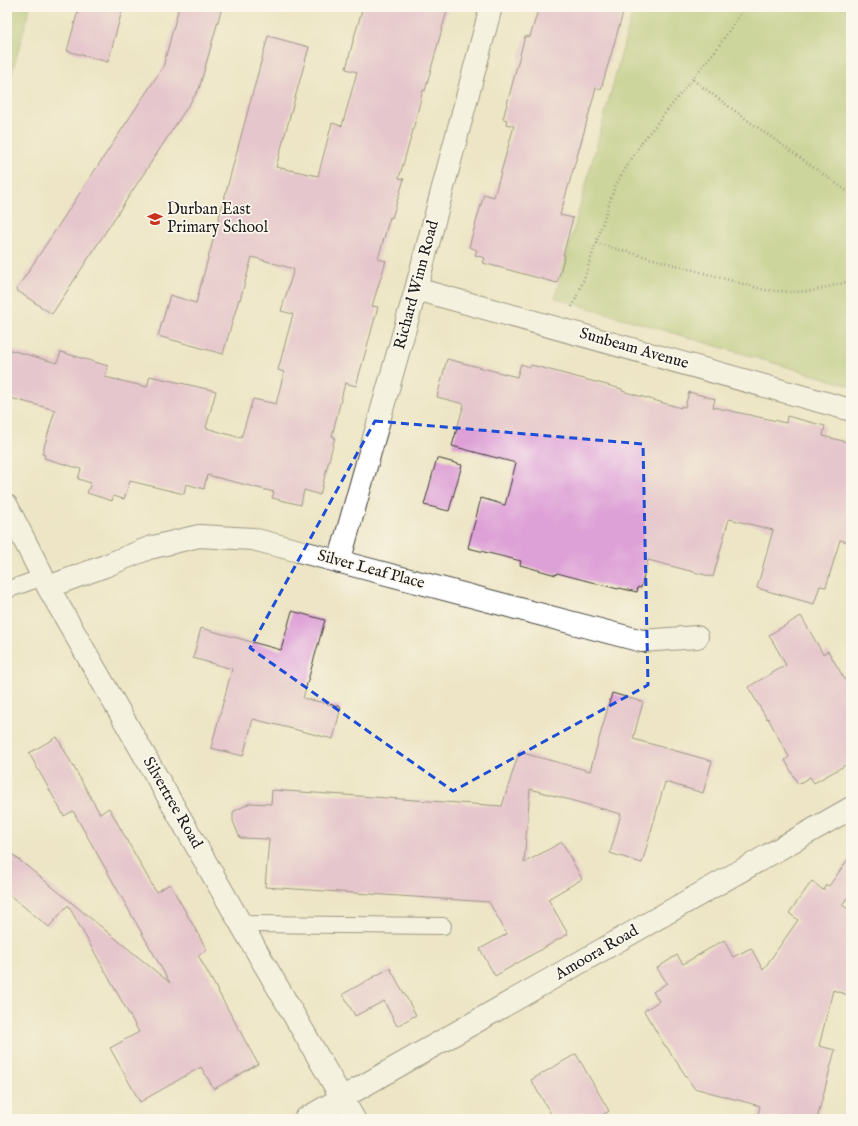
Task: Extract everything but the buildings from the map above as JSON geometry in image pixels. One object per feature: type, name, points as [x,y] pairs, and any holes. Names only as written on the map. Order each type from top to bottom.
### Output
[{"type":"street","name":"Richard Winn Road","points":[[339,562],[416,289],[491,7]]},
{"type":"street","name":"Sunbeam Avenue","points":[[416,289],[851,410]]},
{"type":"street","name":"Silvertree Road","points":[[7,506],[46,582],[354,1119]]},
{"type":"street","name":"Silver Leaf Place","points":[[46,582],[105,566],[149,548],[199,536],[253,539],[642,641],[697,637]]},
{"type":"street","name":"Amoora Road","points":[[305,1119],[851,808]]},
{"type":"lane","points":[[7,590],[46,582]]},
{"type":"lane","points":[[241,924],[443,926]]},
{"type":"path","points":[[563,330],[583,282],[614,189],[624,171],[642,142],[693,80],[718,47],[745,7]]},
{"type":"path","points":[[693,80],[851,194]]},
{"type":"path","points":[[596,243],[765,290],[792,292],[812,291],[851,281]]},
{"type":"highlighted area","points":[[375,421],[643,444],[648,685],[453,791],[250,648]]},
{"type":"green space","points":[[7,7],[30,7],[7,92]]},
{"type":"green space","points":[[634,7],[851,7],[851,386],[555,298]]},
{"type":"place","name":"Durban East Primary School","points":[[155,219]]}]
